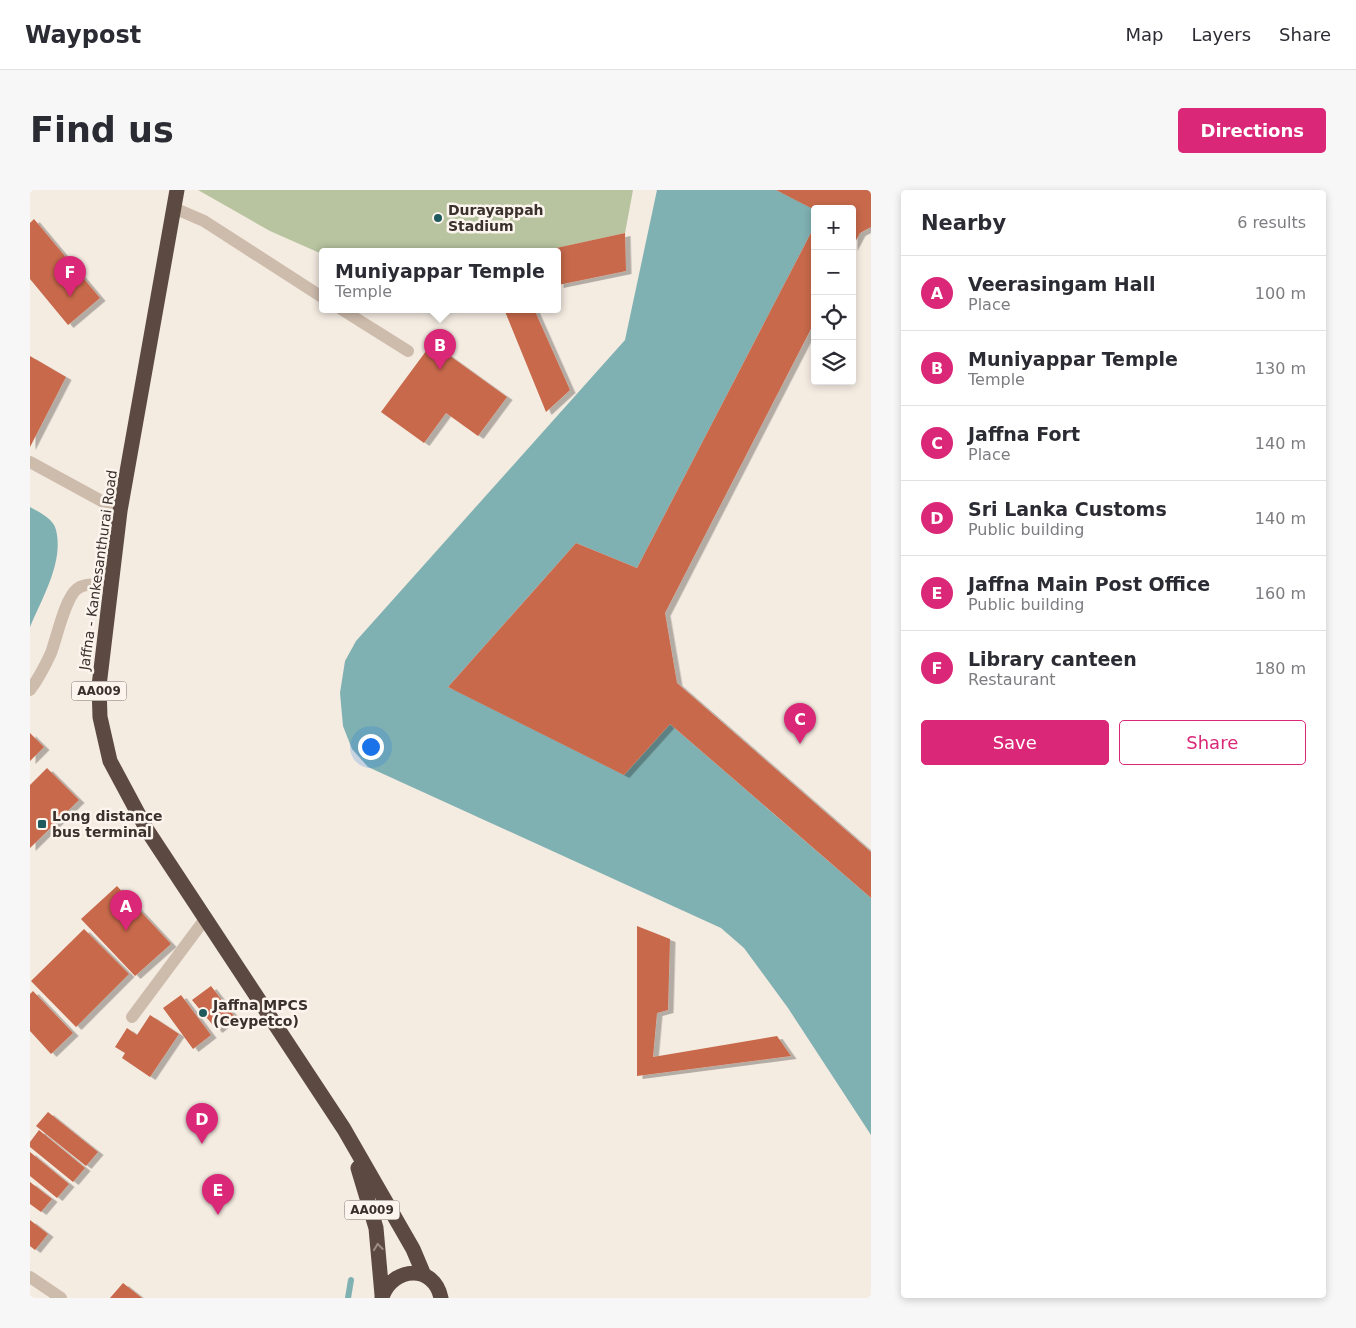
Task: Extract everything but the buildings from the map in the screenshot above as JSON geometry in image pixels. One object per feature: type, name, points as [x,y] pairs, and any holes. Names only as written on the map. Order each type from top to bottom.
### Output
[{"type":"highway","name":"Jaffna - Kankesanthurai Road","points":[[177,190],[120,511],[99,686],[100,717],[110,761],[146,830],[344,1129],[413,1248],[424,1275],[433,1282],[441,1298]]},
{"type":"highway","name":"Jaffna - Kankesanthurai Road","points":[[344,1129],[367,1190],[374,1220],[382,1297]]},
{"type":"highway","points":[[382,1297],[388,1284],[398,1276],[411,1272],[424,1275]]},
{"type":"street","points":[[174,208],[204,221],[319,295]]},
{"type":"street","points":[[348,313],[408,351]]},
{"type":"street","points":[[30,462],[120,511]]},
{"type":"street","points":[[30,690],[44,667],[71,596],[78,588],[89,585],[111,586]]},
{"type":"street","points":[[132,1017],[205,919]]},
{"type":"street","points":[[30,1277],[61,1298]]},
{"type":"green space","name":"Durayappah Stadium","points":[[198,190],[633,190],[625,233],[558,248],[319,248],[319,253],[270,231]]},
{"type":"water","points":[[657,190],[776,190],[811,208],[811,233],[637,568],[576,543],[448,687],[624,775],[670,724],[871,898],[871,1135],[788,1008],[744,948],[721,928],[368,767],[352,749],[343,726],[340,693],[345,661],[356,641],[625,340]]},
{"type":"water","points":[[30,507],[46,516],[52,522],[55,526],[58,542],[57,555],[50,580],[30,627]]},
{"type":"waterway","points":[[348,1298],[351,1280]]},
{"type":"place","name":"Durayappah Stadium","points":[[438,218]]},
{"type":"place","name":"Library canteen","points":[[70,297]]},
{"type":"place","name":"Muniyappar Temple","points":[[440,370]]},
{"type":"place","name":"Jaffna Fort","points":[[800,744]]},
{"type":"place","name":"Long distance bus terminal","points":[[42,824]]},
{"type":"place","name":"Veerasingam Hall","points":[[126,931]]},
{"type":"place","name":"Jaffna MPCS (Ceypetco)","points":[[203,1013]]},
{"type":"place","name":"Sri Lanka Customs","points":[[202,1144]]},
{"type":"place","name":"Jaffna Main Post Office","points":[[218,1215]]}]
